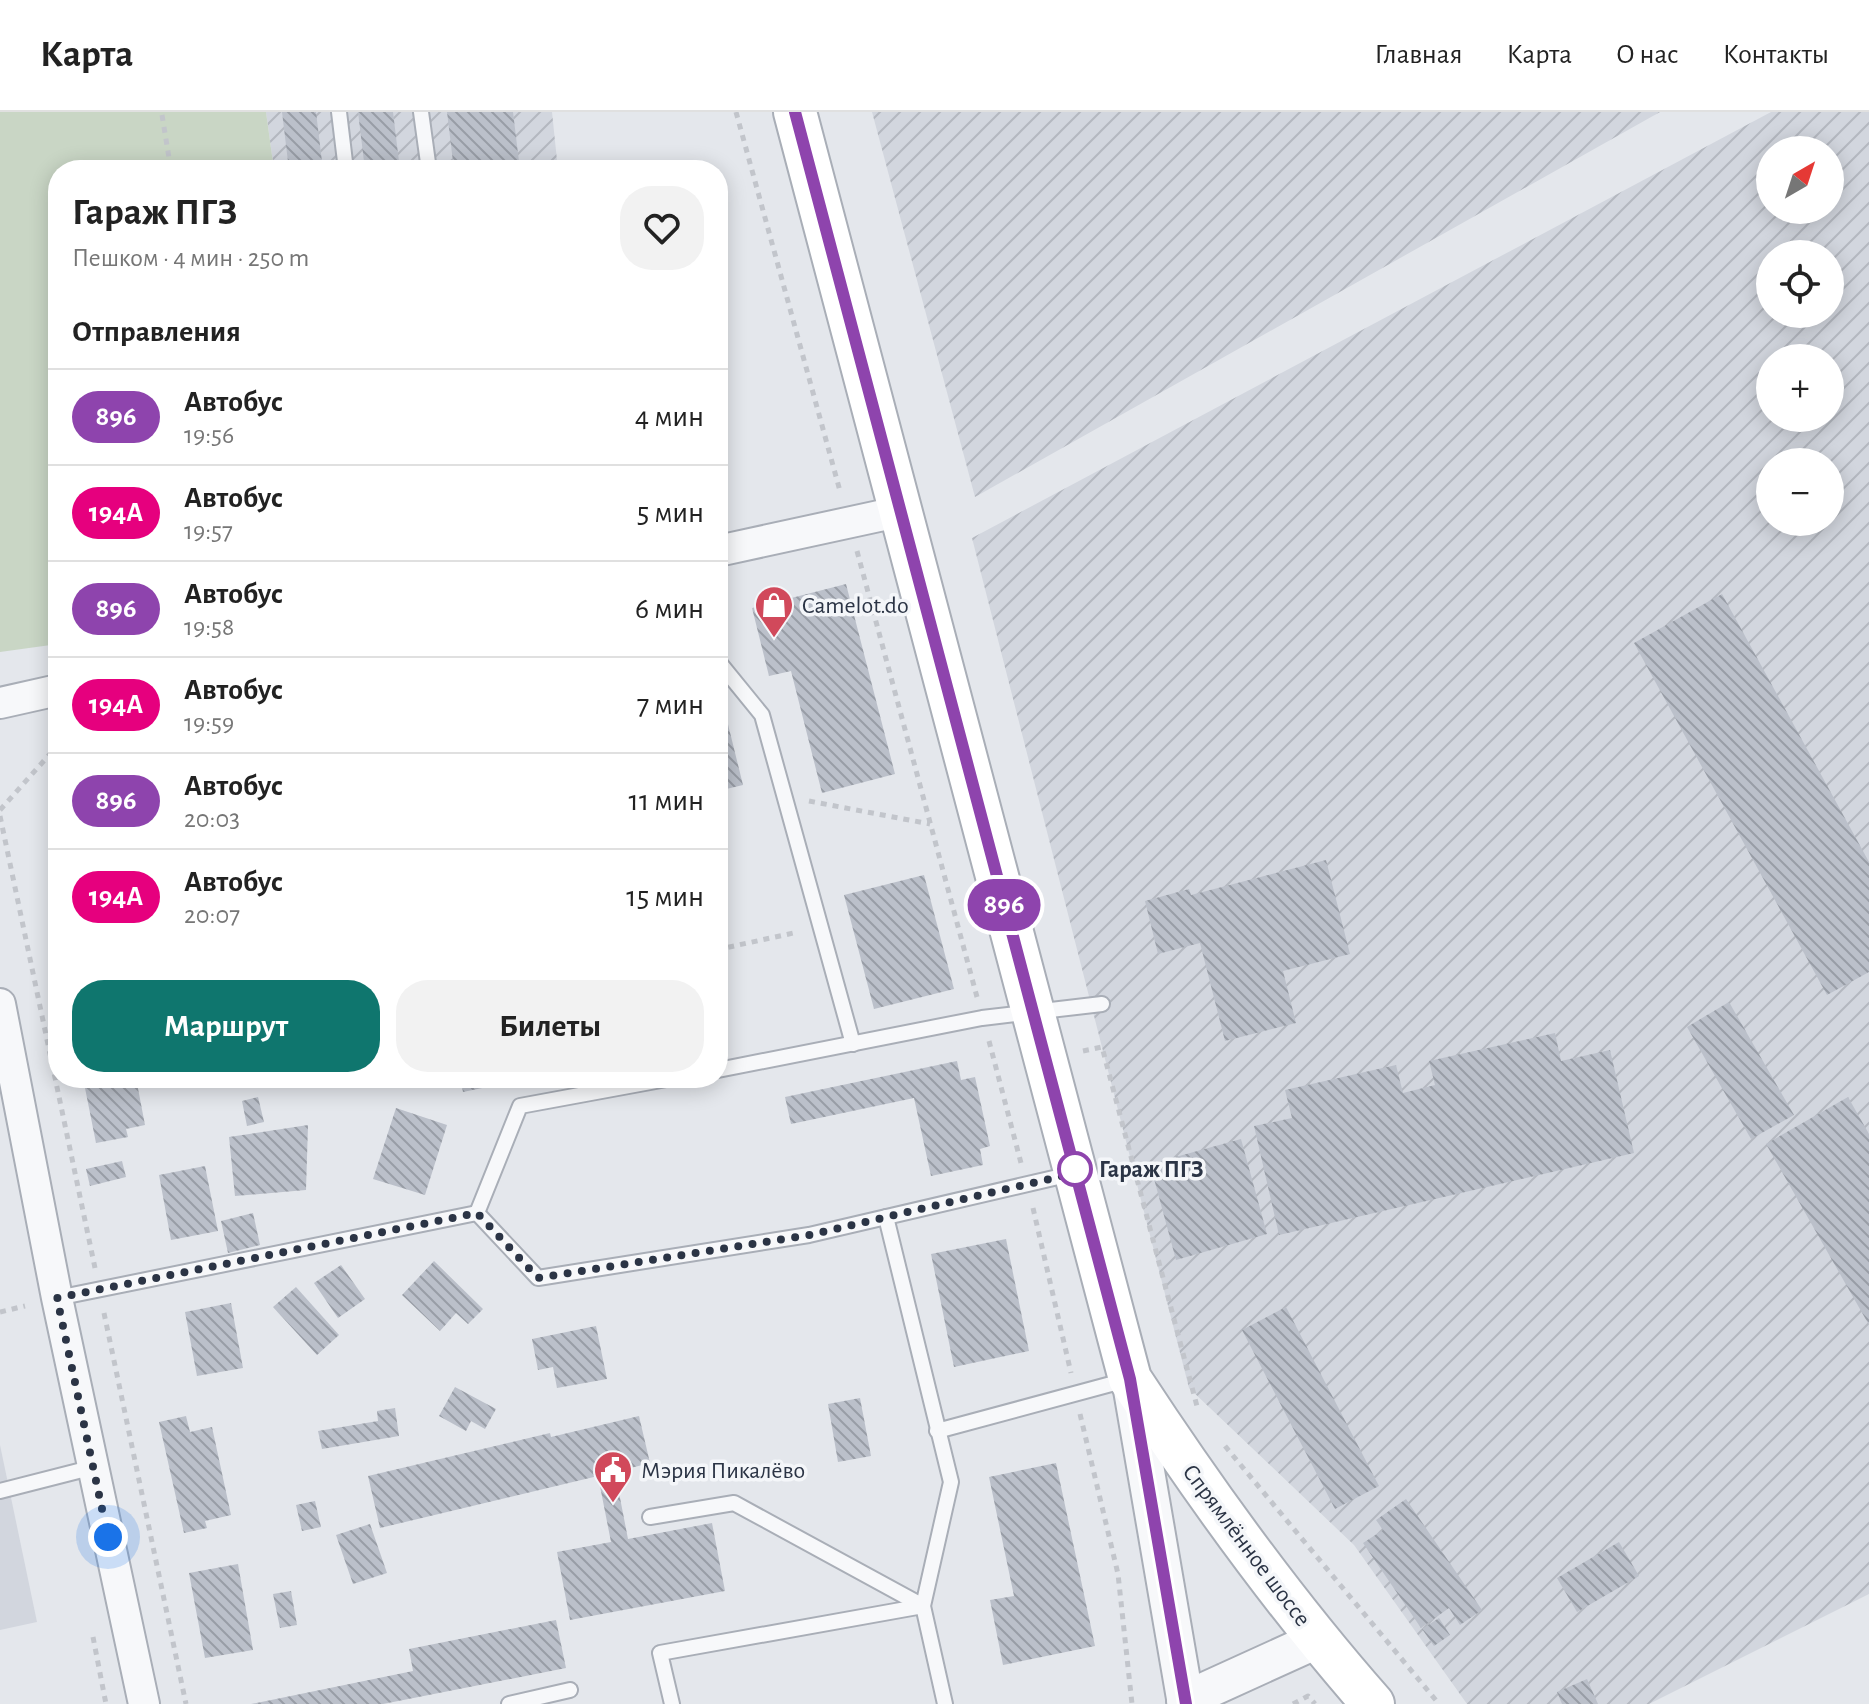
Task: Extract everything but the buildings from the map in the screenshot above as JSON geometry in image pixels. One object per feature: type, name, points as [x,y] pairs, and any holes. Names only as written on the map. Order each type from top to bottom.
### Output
[{"type":"main road","name":"Спрямлённое шоссе","points":[[795,112],[1130,1379],[1232,1527],[1373,1704]]},
{"type":"street","points":[[728,549],[902,511]]},
{"type":"street","points":[[0,703],[48,692]]},
{"type":"street","points":[[0,1004],[4,1044],[144,1704]]},
{"type":"street","points":[[1130,1379],[1179,1703],[1319,1639]]},
{"type":"lane","points":[[339,112],[345,160]]},
{"type":"lane","points":[[421,112],[428,160]]},
{"type":"lane","points":[[728,673],[762,715],[853,1044]]},
{"type":"lane","points":[[728,1068],[982,1018],[1102,1004]]},
{"type":"lane","points":[[477,1213],[520,1106],[618,1088]]},
{"type":"lane","points":[[477,1213],[538,1278],[809,1235],[1076,1173]]},
{"type":"lane","points":[[57,1298],[477,1213]]},
{"type":"lane","points":[[886,1217],[951,1482],[923,1606],[945,1704]]},
{"type":"lane","points":[[937,1431],[1130,1379]]},
{"type":"lane","points":[[0,1491],[94,1467]]},
{"type":"lane","points":[[650,1517],[734,1503],[923,1606]]},
{"type":"lane","points":[[672,1704],[660,1653],[923,1606]]},
{"type":"lane","points":[[509,1704],[570,1690]]},
{"type":"path","points":[[736,112],[1027,1184],[1118,1574],[1132,1704]]},
{"type":"path","points":[[162,115],[169,160]]},
{"type":"path","points":[[48,757],[0,813],[48,1044]]},
{"type":"path","points":[[784,796],[930,824]]},
{"type":"path","points":[[728,947],[820,927]]},
{"type":"path","points":[[1102,1047],[1200,1415]]},
{"type":"path","points":[[57,1088],[186,1704]]},
{"type":"path","points":[[1220,1439],[1439,1704]]},
{"type":"path","points":[[1293,1704],[1308,1696],[1315,1704]]},
{"type":"shaded area","points":[[266,112],[552,112],[557,160],[273,160]]},
{"type":"shaded area","points":[[872,112],[1660,112],[975,497]]},
{"type":"shaded area","points":[[1771,112],[1869,112],[1869,1594],[1649,1704],[1467,1704],[1354,1545],[1189,1388],[972,538]]},
{"type":"shaded area","points":[[0,1445],[37,1622],[0,1630]]},
{"type":"green space","points":[[0,112],[266,112],[273,160],[48,160],[48,645],[0,652]]},
{"type":"bus line","name":"896","points":[[795,112],[1130,1379],[1186,1704]]},
{"type":"place","name":"Camelot.do","points":[[774,639]]},
{"type":"place","name":"Гараж ПГЗ","points":[[1075,1169]]},
{"type":"place","name":"Мэрия Пикалёво","points":[[613,1504]]},
{"type":"route","points":[[108,1537],[57,1298],[477,1213],[538,1278],[809,1235],[1076,1173],[1074,1166],[1075,1169]]}]
